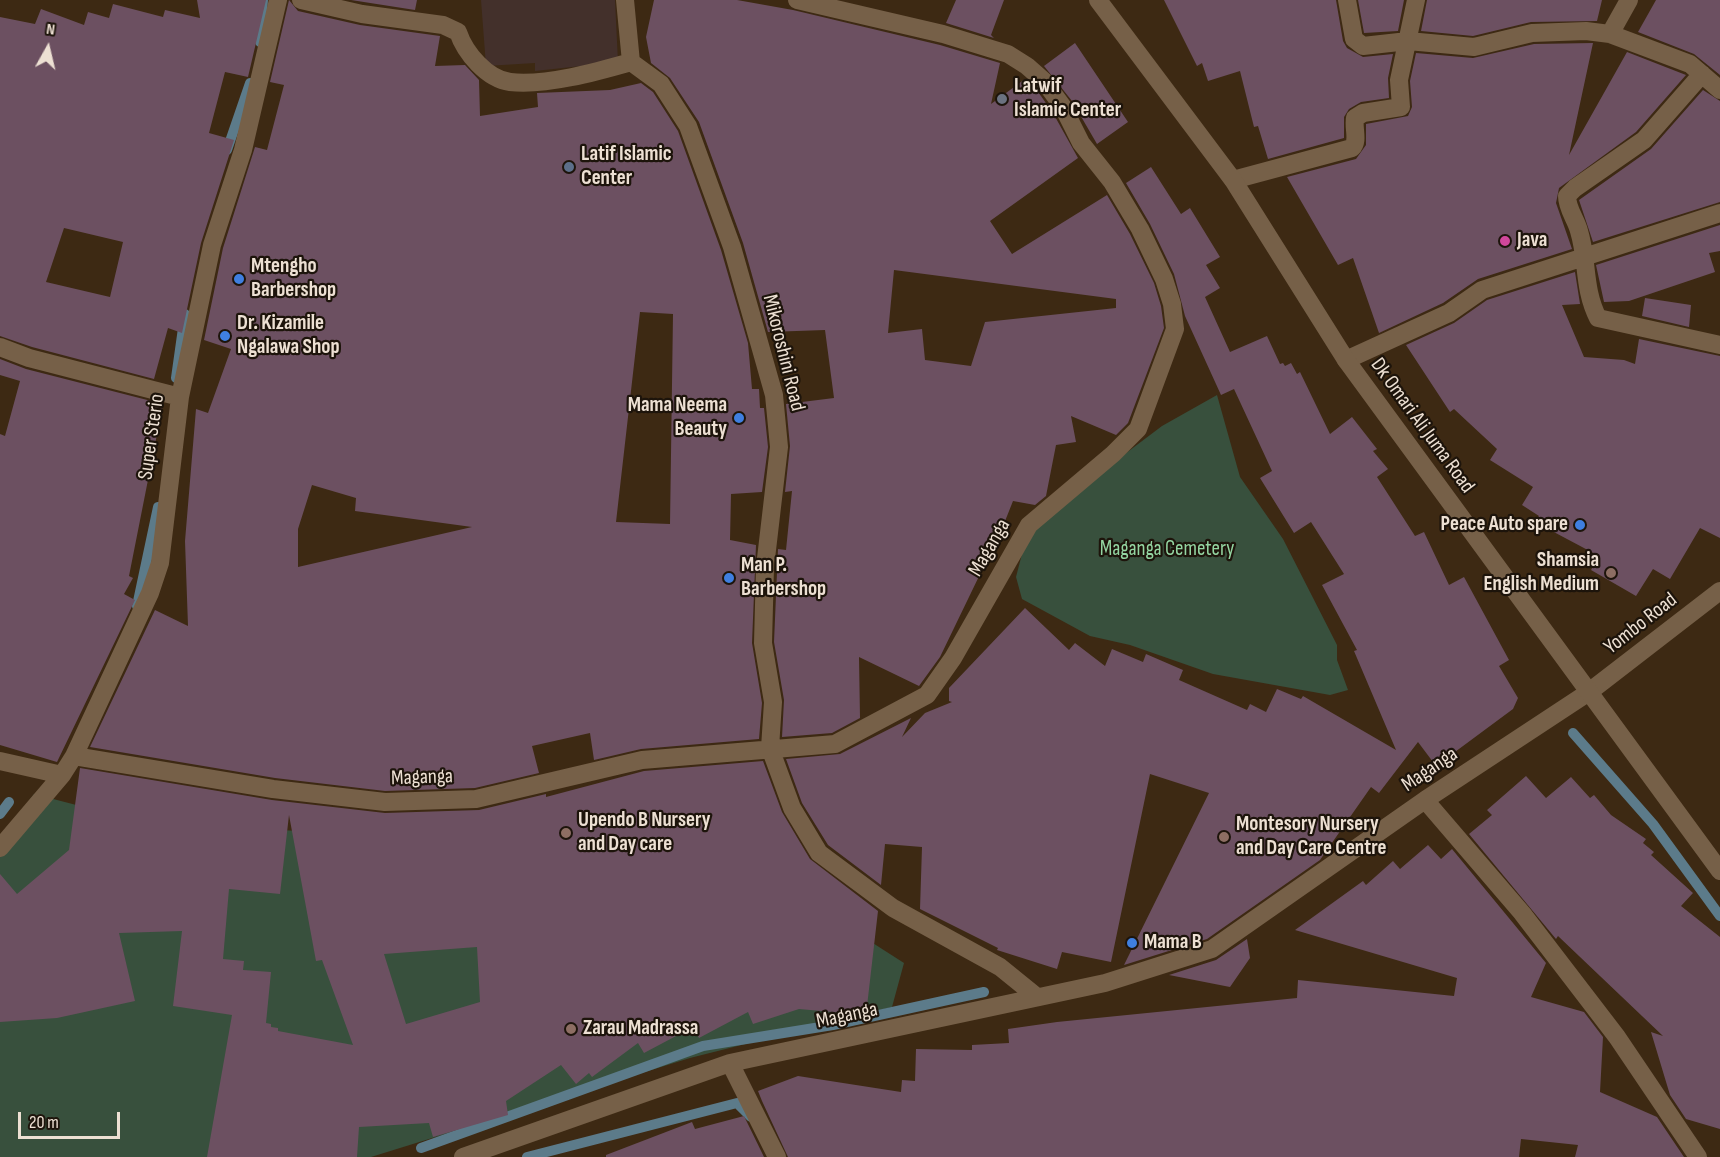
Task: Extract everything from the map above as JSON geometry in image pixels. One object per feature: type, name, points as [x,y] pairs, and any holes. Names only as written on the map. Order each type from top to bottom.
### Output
[{"type":"street","name":"Super Sterio","points":[[0,848],[62,775],[74,756],[150,593],[160,563],[180,397],[212,245],[243,150],[278,0]]},
{"type":"street","points":[[301,0],[362,14],[443,25],[458,32],[464,48],[485,69],[509,82],[576,77],[631,62],[625,0]]},
{"type":"street","name":"Maganga","points":[[74,756],[261,787],[385,802],[476,799],[642,760],[835,744],[927,695],[953,658],[1029,525],[1113,454],[1138,429],[1175,329],[1172,304],[1154,259],[1112,182],[1081,143],[1063,107],[1044,81],[1028,66],[1008,54],[943,34],[797,0]]},
{"type":"street","name":"Dk Omari Ali Juma Road","points":[[1098,0],[1233,180],[1346,360],[1720,871]]},
{"type":"street","points":[[1347,0],[1354,39],[1363,46],[1408,40],[1474,47],[1532,33],[1586,31],[1610,34],[1690,64],[1720,90]]},
{"type":"street","points":[[1233,180],[1352,148],[1356,141],[1353,128],[1355,118],[1363,113],[1401,107],[1400,80],[1416,0]]},
{"type":"street","points":[[1610,34],[1629,0]]},
{"type":"street","name":"Mikoroshini Road","points":[[631,62],[661,84],[688,126],[732,247],[774,395],[779,447],[765,567],[764,643],[773,702],[770,748]]},
{"type":"street","points":[[1702,74],[1644,140],[1567,196],[1567,204],[1580,232],[1589,302],[1598,318],[1720,345]]},
{"type":"street","points":[[1346,360],[1449,313],[1482,290],[1720,213]]},
{"type":"street","points":[[0,346],[29,358],[180,397]]},
{"type":"street","name":"Yombo Road","points":[[1589,692],[1720,591]]},
{"type":"street","name":"Maganga","points":[[463,1157],[730,1062],[1105,983],[1212,949],[1425,800],[1589,692]]},
{"type":"street","points":[[770,748],[792,808],[819,853],[893,908],[999,967],[1038,997]]},
{"type":"street","points":[[0,761],[62,775]]},
{"type":"street","points":[[1425,800],[1522,913],[1617,1037],[1698,1157]]},
{"type":"street","points":[[730,1062],[777,1157]]},
{"type":"shaded area","points":[[481,0],[615,0],[618,62],[535,71],[535,63],[486,66]]},
{"type":"green space","name":"Maganga Cemetery","points":[[1217,395],[1240,477],[1283,539],[1337,645],[1337,660],[1348,690],[1330,695],[1213,674],[1130,645],[1090,636],[1022,599],[1016,577],[1023,550],[1036,521],[1162,426]]},
{"type":"green space","points":[[34,794],[84,807],[199,826],[319,832],[854,931],[904,963],[892,1007],[690,1058],[371,1157],[0,1157],[0,840]]},
{"type":"building","points":[[197,0],[266,0],[248,77],[225,72],[209,133],[234,140],[201,243],[182,333],[168,328],[154,379],[32,347],[0,336],[0,17],[35,24],[41,9],[84,25],[88,12],[109,18],[113,4],[163,17],[165,10],[200,18]],"holes":[[[64,228],[123,242],[110,297],[46,282]]]},
{"type":"building","points":[[289,0],[298,11],[360,25],[440,36],[435,66],[465,65],[479,80],[480,116],[538,107],[537,93],[610,90],[641,83],[653,92],[678,131],[721,250],[748,343],[752,389],[759,389],[760,408],[764,408],[768,447],[762,492],[731,494],[730,540],[756,545],[752,643],[762,703],[759,739],[641,749],[594,760],[590,733],[532,746],[539,773],[475,788],[385,791],[275,778],[90,747],[155,610],[188,626],[185,541],[196,409],[208,413],[231,349],[204,340],[223,248],[255,147],[267,150],[284,85],[270,82]],"holes":[[[640,312],[673,314],[670,524],[616,522]],[[312,485],[356,498],[355,511],[472,527],[298,567],[298,529]]]},
{"type":"building","points":[[351,0],[417,0],[415,10]]},
{"type":"building","points":[[654,0],[737,0],[793,10],[940,45],[1000,63],[991,104],[1025,79],[1036,89],[1053,113],[1078,158],[990,221],[1012,254],[1107,195],[1130,234],[1154,283],[1161,306],[1164,328],[1128,423],[1116,435],[1071,416],[1076,442],[1056,445],[1046,496],[1035,505],[1013,501],[986,569],[983,568],[940,657],[919,686],[859,657],[860,718],[832,733],[782,737],[784,700],[774,642],[778,549],[786,550],[792,491],[785,492],[790,446],[786,404],[834,398],[825,330],[768,332],[743,243],[699,122],[670,78],[651,63],[646,37]],"holes":[[[894,270],[1116,299],[1116,308],[985,322],[971,366],[925,360],[922,329],[888,333]]]},
{"type":"building","points":[[956,0],[1004,0],[991,35],[994,38],[946,23]]},
{"type":"building","points":[[1164,0],[1336,0],[1343,41],[1347,48],[1363,57],[1393,54],[1388,78],[1389,98],[1361,102],[1349,109],[1344,117],[1344,138],[1268,159],[1258,126],[1254,127],[1240,71],[1208,81],[1202,63],[1197,66]]},
{"type":"building","points":[[1358,0],[1404,0],[1398,31],[1364,33]]},
{"type":"building","points":[[1427,0],[1602,0],[1597,21],[1531,22],[1473,36],[1421,31]]},
{"type":"building","points":[[1656,0],[1720,0],[1720,75],[1694,54],[1638,32]]},
{"type":"building","points":[[1075,43],[1128,122],[1097,144],[1072,101],[1044,66]]},
{"type":"building","points":[[1593,43],[1569,155],[1627,52],[1686,75],[1636,132],[1559,188],[1556,203],[1572,249],[1478,279],[1443,303],[1379,333],[1353,258],[1338,265],[1287,177],[1356,159],[1366,145],[1366,124],[1408,116],[1412,107],[1410,81],[1416,53],[1473,58],[1534,44]]},
{"type":"building","points":[[1703,90],[1720,101],[1720,202],[1593,242],[1579,200],[1651,149]]},
{"type":"building","points":[[1151,167],[1181,214],[1190,208],[1220,257],[1206,265],[1220,288],[1205,297],[1230,352],[1267,336],[1280,364],[1283,363],[1285,366],[1291,363],[1297,374],[1300,372],[1330,434],[1352,417],[1377,449],[1373,451],[1388,469],[1377,477],[1415,536],[1424,532],[1449,585],[1464,577],[1509,660],[1499,666],[1518,698],[1513,709],[1436,766],[1418,742],[1379,793],[1371,787],[1320,860],[1207,939],[1124,965],[1209,793],[1150,774],[1111,962],[1062,952],[1057,969],[997,950],[998,948],[920,909],[922,847],[885,844],[881,885],[828,845],[802,803],[786,759],[840,754],[911,718],[902,737],[925,713],[952,702],[949,701],[949,688],[1025,608],[1069,650],[1075,643],[1105,666],[1112,649],[1143,662],[1146,654],[1183,670],[1179,680],[1247,710],[1250,704],[1266,712],[1277,689],[1301,699],[1303,696],[1396,750],[1354,651],[1357,650],[1322,585],[1344,574],[1311,522],[1294,533],[1260,478],[1272,471],[1234,389],[1221,395],[1185,316],[1174,274],[1150,224],[1126,183]]},
{"type":"building","points":[[1720,225],[1720,251],[1709,253],[1715,272],[1629,301],[1604,302],[1596,265]]},
{"type":"building","points":[[1575,272],[1580,304],[1562,305],[1584,357],[1624,360],[1635,364],[1639,339],[1720,356],[1720,538],[1700,528],[1670,579],[1653,569],[1636,596],[1591,570],[1599,556],[1535,522],[1539,516],[1522,505],[1533,487],[1490,460],[1497,449],[1454,409],[1450,412],[1406,345],[1454,323],[1487,300]]},
{"type":"building","points":[[1645,298],[1691,305],[1689,327],[1642,316]]},
{"type":"building","points":[[0,359],[26,369],[163,404],[129,576],[133,578],[124,594],[135,600],[57,762],[0,745],[0,434],[5,436],[20,381],[0,375]]},
{"type":"building","points":[[763,761],[782,812],[810,859],[878,911],[866,1015],[799,1009],[753,1024],[748,1012],[699,1038],[693,1027],[644,1053],[638,1043],[592,1077],[589,1073],[576,1084],[561,1065],[506,1101],[508,1115],[433,1137],[429,1123],[359,1127],[357,1157],[207,1157],[232,1015],[173,1006],[182,931],[119,933],[135,1001],[57,1018],[0,1022],[0,874],[17,894],[69,850],[80,768],[272,800],[385,813],[479,810],[546,794],[546,797],[644,771]],"holes":[[[289,815],[316,961],[322,960],[353,1045],[278,1031],[278,1028],[271,1027],[271,1024],[266,1023],[271,972],[243,970],[244,961],[223,959],[229,889],[280,894]],[[477,947],[480,1002],[406,1024],[384,954]]]},
{"type":"building","points":[[1526,776],[1546,798],[1571,777],[1590,798],[1594,795],[1611,815],[1646,839],[1643,843],[1654,852],[1651,855],[1693,893],[1681,906],[1720,937],[1720,1129],[1686,1119],[1670,1095],[1651,1032],[1663,1036],[1558,936],[1556,939],[1469,834],[1492,815],[1487,810]]},
{"type":"building","points":[[1428,845],[1441,859],[1452,849],[1546,963],[1531,997],[1584,1012],[1603,1037],[1600,1092],[1657,1117],[1684,1157],[1575,1157],[1578,1145],[1521,1139],[1519,1157],[788,1157],[758,1091],[798,1076],[901,1092],[902,1080],[915,1081],[916,1049],[972,1050],[972,1045],[1009,1043],[1008,1029],[1297,998],[1298,980],[1454,996],[1457,978],[1295,930],[1363,881],[1366,885],[1393,861],[1400,869]]},
{"type":"building","points":[[1247,939],[1250,958],[1230,987],[1169,975],[1216,960]]},
{"type":"building","points":[[744,1116],[764,1157],[606,1157],[606,1155],[692,1122],[695,1129]]},
{"type":"waterway","points":[[260,42],[263,0]]},
{"type":"waterway","points":[[227,150],[250,83]]},
{"type":"waterway","points":[[176,378],[185,314]]},
{"type":"waterway","points":[[137,606],[158,507]]},
{"type":"waterway","points":[[1573,733],[1653,824],[1720,916]]},
{"type":"waterway","points":[[0,814],[9,802]]},
{"type":"waterway","points":[[421,1148],[703,1046],[833,1025],[984,992]]},
{"type":"waterway","points":[[527,1157],[737,1103],[751,1117]]},
{"type":"place","name":"Latwif Islamic Center","points":[[1002,99]]},
{"type":"place","name":"Latif Islamic Center","points":[[569,167]]},
{"type":"place","name":"Java","points":[[1505,241]]},
{"type":"place","name":"Mtengho Barbershop","points":[[239,279]]},
{"type":"place","name":"Dr. Kizamile Ngalawa Shop","points":[[225,336]]},
{"type":"place","name":"Mama Neema Beauty","points":[[739,418]]},
{"type":"place","name":"Peace Auto spare","points":[[1580,525]]},
{"type":"place","name":"Shamsia English Medium","points":[[1611,573]]},
{"type":"place","name":"Man P. Barbershop","points":[[729,578]]},
{"type":"place","name":"Upendo B Nursery and Day care","points":[[566,833]]},
{"type":"place","name":"Montesory Nursery and Day Care Centre","points":[[1224,837]]},
{"type":"place","name":"Mama B","points":[[1132,943]]},
{"type":"place","name":"Zarau Madrassa","points":[[571,1029]]}]
